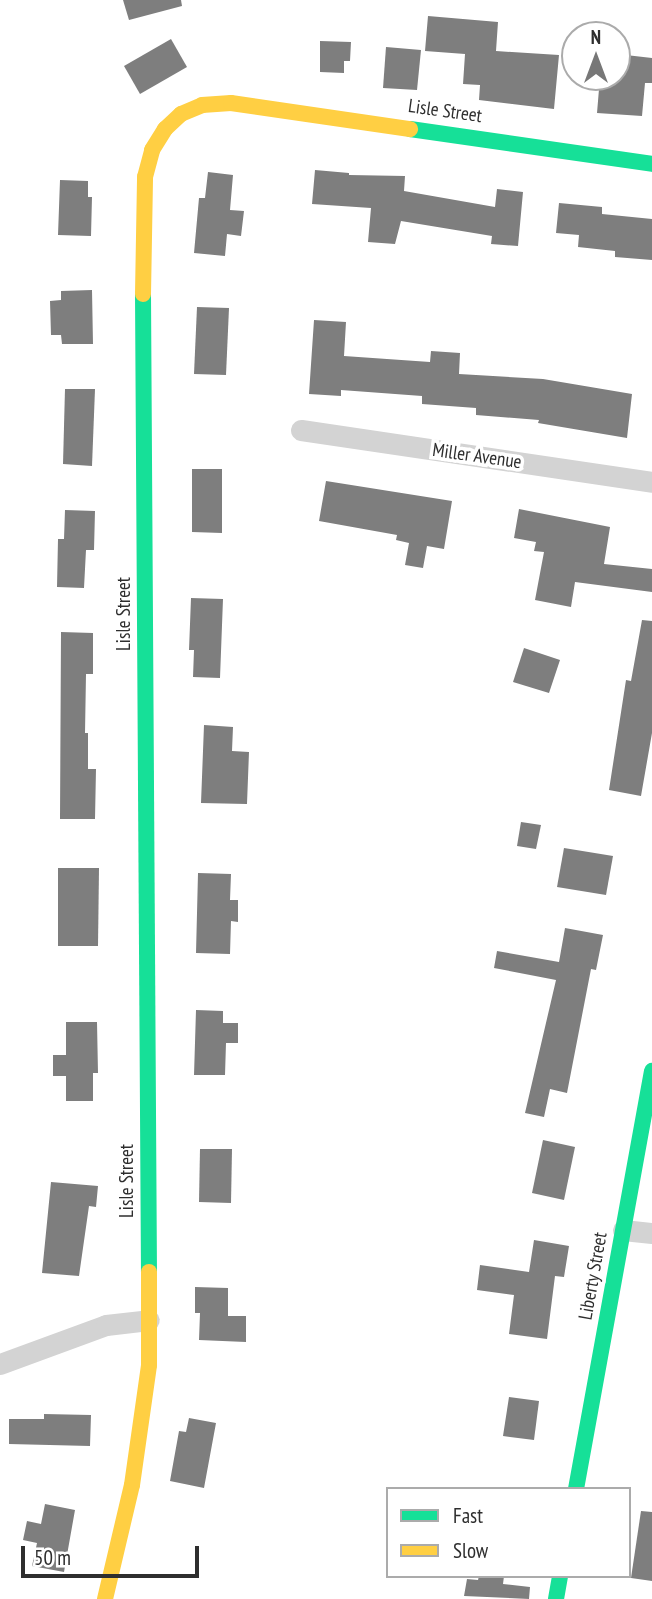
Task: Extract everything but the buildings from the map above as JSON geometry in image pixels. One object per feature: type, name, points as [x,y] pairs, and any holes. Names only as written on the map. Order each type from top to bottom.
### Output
[{"type":"street","name":"Lisle Street","points":[[105,1599],[128,1507],[148,1383],[143,208],[145,177],[152,150],[165,129],[181,114],[202,105],[232,103],[652,164]]},
{"type":"street","name":"Miller Avenue","points":[[301,430],[652,482]]},
{"type":"street","name":"Liberty Street","points":[[576,1487],[652,1071]]},
{"type":"street","points":[[623,1230],[652,1233]]},
{"type":"street","points":[[0,1364],[106,1325],[149,1320]]},
{"type":"street","points":[[556,1599],[560,1578]]},
{"type":"traffic: fast","points":[[410,129],[652,164]]},
{"type":"traffic: fast","points":[[143,294],[149,1272]]},
{"type":"traffic: fast","points":[[576,1487],[652,1071]]},
{"type":"traffic: fast","points":[[556,1599],[560,1578]]},
{"type":"traffic: slow","points":[[143,294],[145,177],[152,150],[165,129],[181,114],[202,105],[231,103],[410,129]]},
{"type":"traffic: slow","points":[[105,1599],[132,1485],[149,1365],[149,1272]]}]
